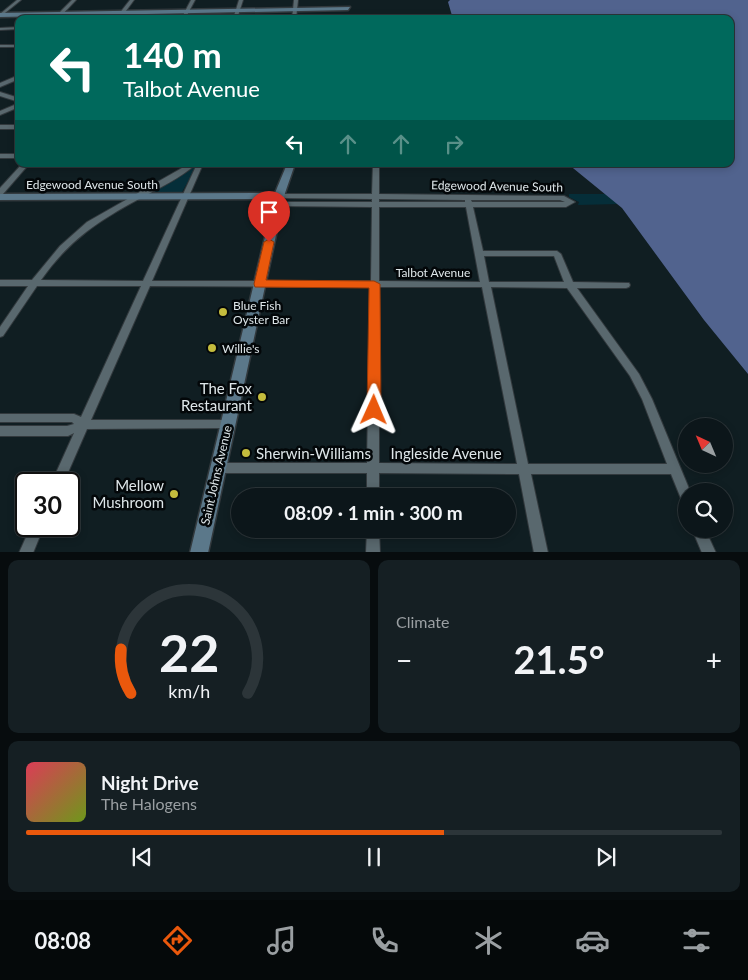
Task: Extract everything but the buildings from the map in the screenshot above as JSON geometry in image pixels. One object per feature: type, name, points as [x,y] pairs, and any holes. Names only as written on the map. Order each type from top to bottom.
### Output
[{"type":"main road","points":[[1,15],[295,9],[348,11],[347,0]]},
{"type":"main road","name":"Saint Johns Avenue","points":[[199,552],[279,200],[290,167]]},
{"type":"main road","name":"Edgewood Avenue South","points":[[0,197],[139,196],[183,200]]},
{"type":"main road","name":"Edgewood Avenue South","points":[[0,203],[125,204],[183,200],[279,200]]},
{"type":"street","points":[[1,15],[19,0]]},
{"type":"street","points":[[61,13],[74,0]]},
{"type":"street","points":[[120,15],[132,0]]},
{"type":"street","points":[[185,15],[193,0]]},
{"type":"street","points":[[236,15],[241,0]]},
{"type":"street","points":[[294,15],[296,0]]},
{"type":"street","points":[[0,29],[15,28]]},
{"type":"street","points":[[0,46],[15,46]]},
{"type":"street","points":[[0,85],[15,79]]},
{"type":"street","points":[[0,94],[15,99]]},
{"type":"street","points":[[0,102],[15,100]]},
{"type":"street","points":[[0,113],[15,107]]},
{"type":"street","points":[[0,127],[15,127]]},
{"type":"street","points":[[0,156],[15,156]]},
{"type":"street","points":[[0,192],[23,167]]},
{"type":"street","points":[[0,334],[47,265],[69,241],[89,225],[188,167]]},
{"type":"street","points":[[62,472],[145,283],[199,167]]},
{"type":"street","points":[[374,488],[376,167]]},
{"type":"street","name":"Edgewood Avenue South","points":[[279,200],[468,201],[561,198],[571,202],[566,205],[468,201]]},
{"type":"street","points":[[468,201],[541,552]]},
{"type":"street","points":[[479,254],[557,254],[570,285],[634,374],[647,399],[680,483]]},
{"type":"street","name":"Talbot Avenue","points":[[0,283],[626,285]]},
{"type":"street","points":[[0,418],[74,418],[83,425]]},
{"type":"street","points":[[0,430],[68,431],[83,425],[228,424]]},
{"type":"street","name":"Ingleside Avenue","points":[[218,468],[674,469]]},
{"type":"street","points":[[26,552],[33,537]]},
{"type":"street","points":[[373,538],[373,552]]},
{"type":"street","points":[[703,538],[709,552]]},
{"type":"shaded area","points":[[193,167],[196,167],[182,192],[151,192]]},
{"type":"shaded area","points":[[569,194],[605,194],[618,204],[578,205],[579,202],[569,197]]},
{"type":"water","points":[[450,0],[748,0],[748,374],[704,320],[622,208],[572,167],[734,167],[734,15],[452,15],[448,2]]},
{"type":"place","name":"Blue Fish Oyster Bar","points":[[223,312]]},
{"type":"place","name":"Willie's","points":[[212,348]]},
{"type":"place","name":"The Fox Restaurant","points":[[262,397]]},
{"type":"place","name":"Sherwin-Williams","points":[[246,453]]},
{"type":"place","name":"Mellow Mushroom","points":[[174,494]]},
{"type":"route","points":[[269,242],[260,284],[374,284],[374,410]]}]
